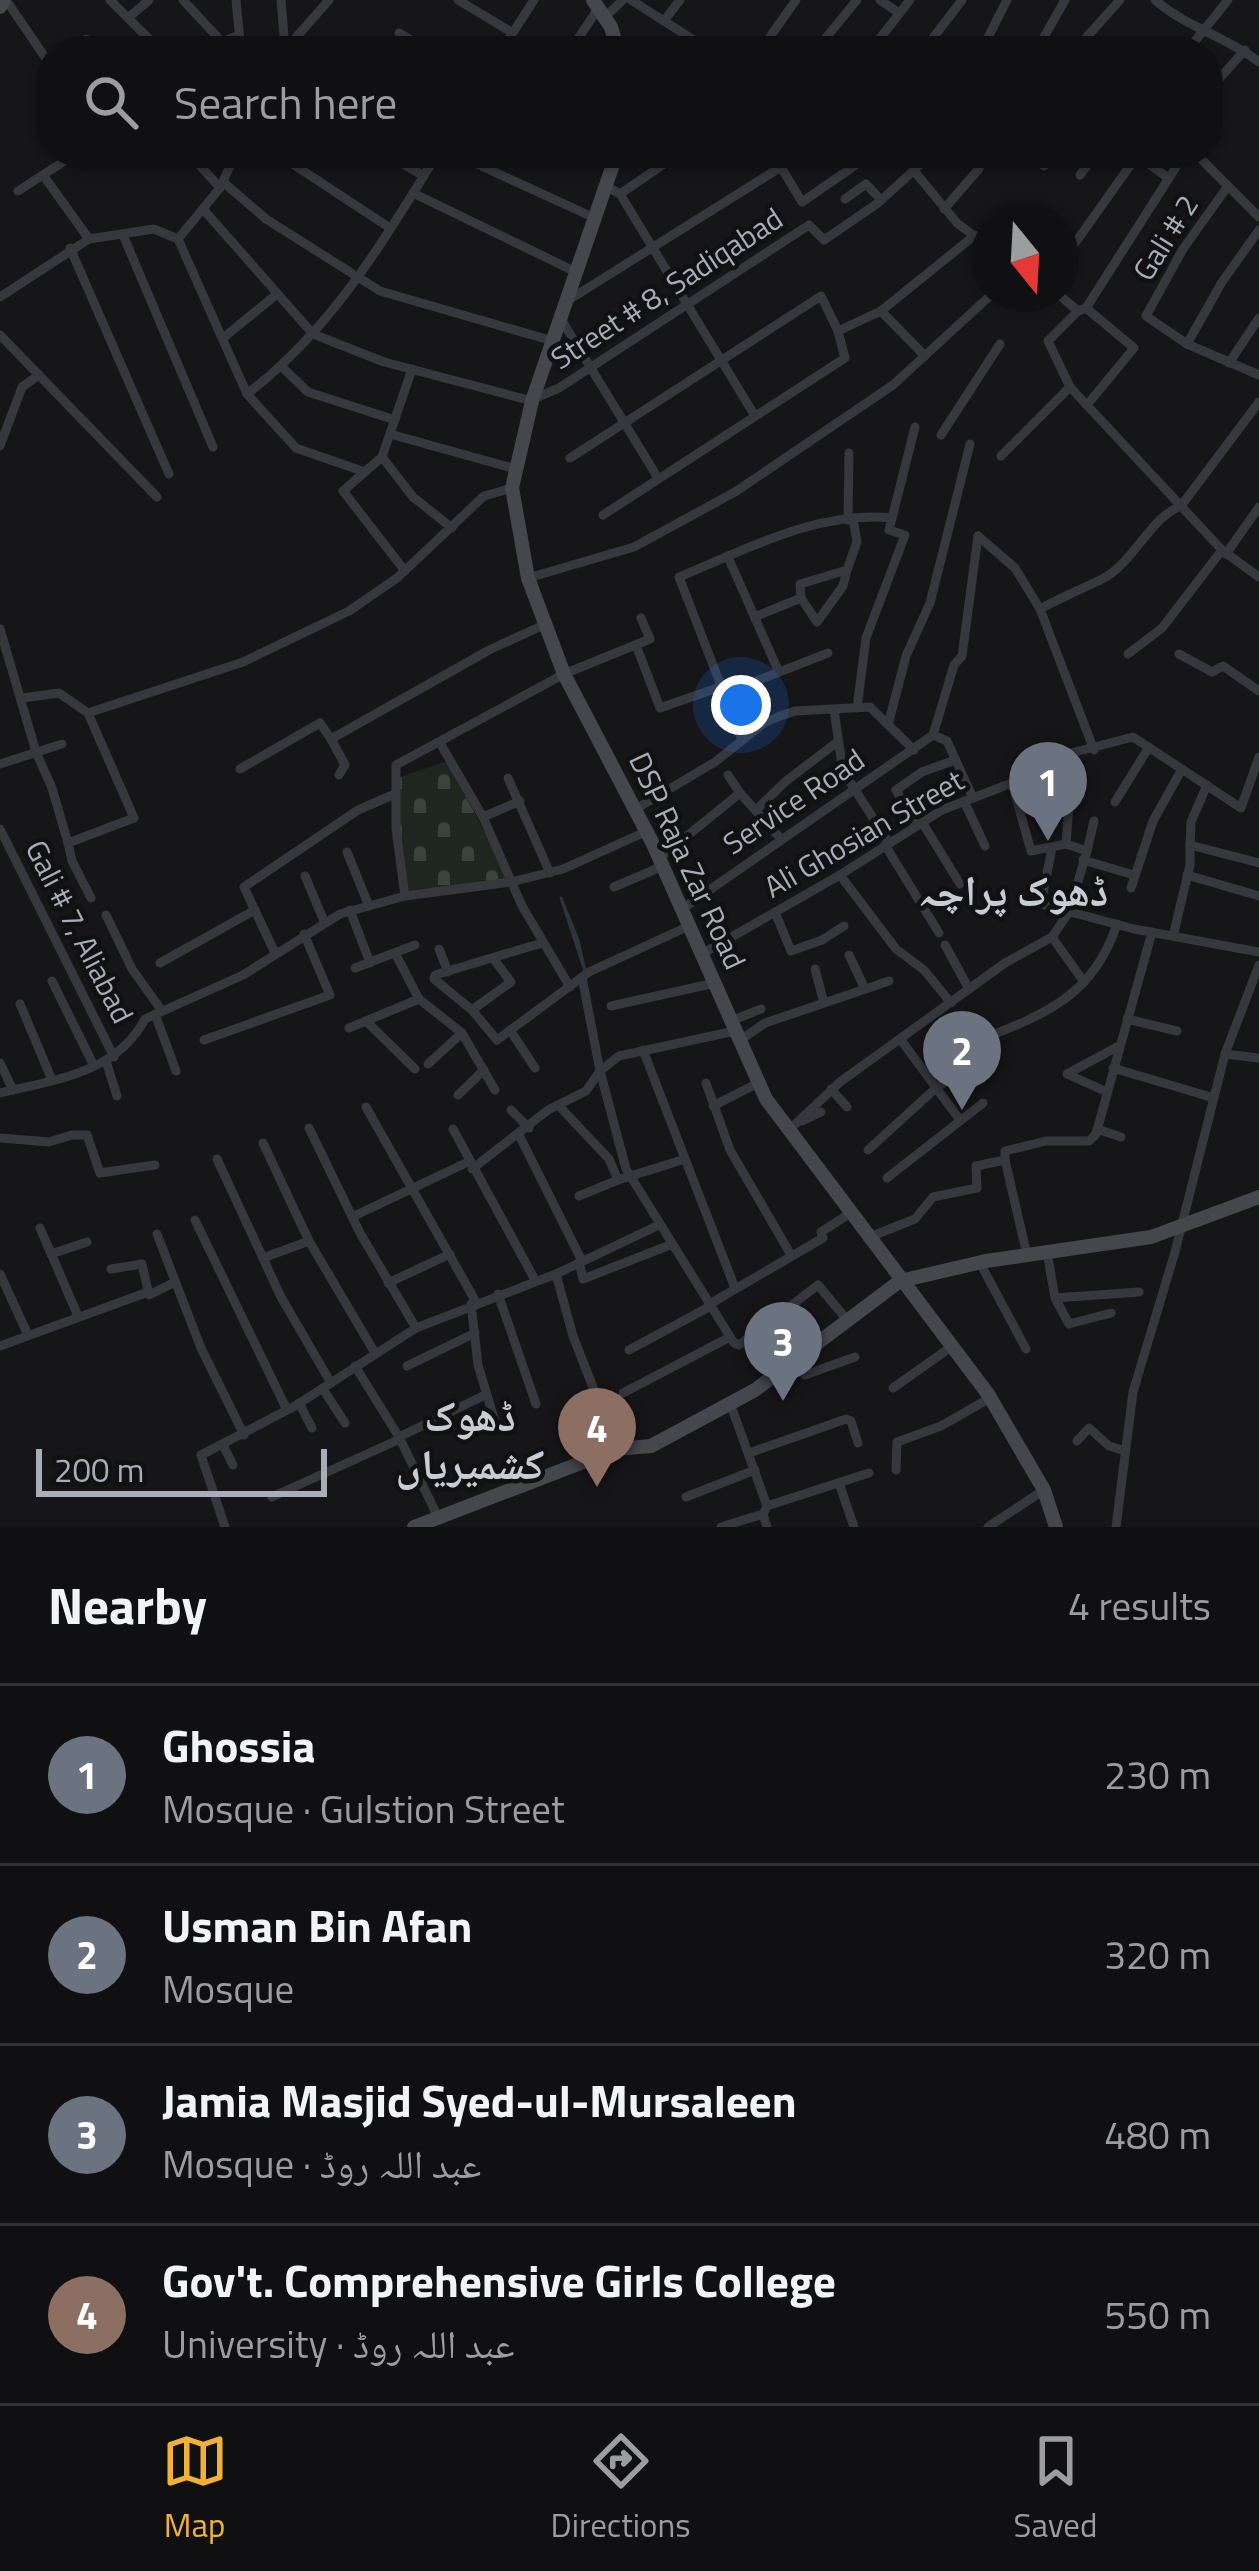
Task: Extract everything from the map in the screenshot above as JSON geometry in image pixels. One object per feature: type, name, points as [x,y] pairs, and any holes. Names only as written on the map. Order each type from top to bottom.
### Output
[{"type":"street","points":[[110,0],[146,36]]},
{"type":"street","points":[[128,18],[149,0]]},
{"type":"street","points":[[183,0],[217,36]]},
{"type":"street","points":[[236,0],[236,36]]},
{"type":"street","points":[[281,0],[284,36]]},
{"type":"street","points":[[297,36],[329,0]]},
{"type":"street","points":[[458,0],[513,33]]},
{"type":"street","points":[[511,36],[534,0]]},
{"type":"street","points":[[580,36],[599,8],[627,0],[690,36]]},
{"type":"street","points":[[664,21],[680,0]]},
{"type":"street","points":[[771,36],[796,0]]},
{"type":"street","points":[[827,36],[856,0]]},
{"type":"street","points":[[880,0],[899,13]]},
{"type":"street","points":[[881,36],[910,0]]},
{"type":"street","points":[[934,36],[962,0]]},
{"type":"street","points":[[988,36],[1006,0]]},
{"type":"street","points":[[1045,36],[1065,0]]},
{"type":"street","points":[[1088,36],[1120,0]]},
{"type":"street","points":[[1155,0],[1217,36]]},
{"type":"street","points":[[1200,36],[1228,0]]},
{"type":"street","points":[[3,2],[36,46]]},
{"type":"street","points":[[599,8],[611,36]]},
{"type":"street","points":[[399,33],[404,36]]},
{"type":"street","points":[[1223,39],[1259,62]]},
{"type":"street","points":[[1223,74],[1244,50]]},
{"type":"street","points":[[18,191],[54,168]]},
{"type":"street","points":[[204,168],[266,220],[380,291],[553,341]]},
{"type":"street","points":[[178,239],[229,168]]},
{"type":"street","points":[[299,168],[390,227]]},
{"type":"street","points":[[410,168],[424,176]]},
{"type":"street","points":[[247,394],[282,367],[330,318],[429,168]]},
{"type":"street","points":[[486,168],[597,219]]},
{"type":"street","name":"DSP Raja Zar Road","points":[[615,168],[614,190],[597,219],[567,301],[533,400],[516,469],[512,488],[528,578],[564,674],[661,862],[758,1083],[849,1214],[990,1398],[1043,1490],[1056,1527]]},
{"type":"street","points":[[653,168],[614,190],[754,416]]},
{"type":"street","points":[[567,301],[779,168]]},
{"type":"street","points":[[782,168],[802,202],[851,168]]},
{"type":"street","name":"Street # 8, Sadiqabad","points":[[533,400],[809,225],[823,241],[919,168]]},
{"type":"street","points":[[944,208],[979,168]]},
{"type":"street","points":[[1080,175],[1085,168]]},
{"type":"street","points":[[1079,237],[1127,168]]},
{"type":"street","points":[[1156,168],[1168,177]]},
{"type":"street","points":[[1174,168],[1082,310],[1048,341],[1070,387],[1224,552],[1259,577]]},
{"type":"street","points":[[1210,168],[1259,218]]},
{"type":"street","points":[[915,172],[957,223],[971,232]]},
{"type":"street","points":[[43,175],[89,238]]},
{"type":"street","points":[[845,200],[866,184],[881,200]]},
{"type":"street","name":"Gali # 2","points":[[1187,344],[1146,316],[1183,249],[1228,186]]},
{"type":"street","points":[[413,193],[578,273]]},
{"type":"street","points":[[203,209],[313,334],[412,369],[533,400]]},
{"type":"street","points":[[0,297],[89,238],[160,229],[178,239],[247,394],[296,448],[364,472]]},
{"type":"street","points":[[1259,230],[1222,281],[1187,344],[1259,376]]},
{"type":"street","points":[[123,235],[213,447]]},
{"type":"street","points":[[838,331],[881,311],[971,238]]},
{"type":"street","points":[[70,248],[169,474]]},
{"type":"street","points":[[223,338],[278,294]]},
{"type":"street","points":[[570,458],[821,296],[845,358],[603,514]]},
{"type":"street","points":[[1079,308],[1134,348],[1087,405]]},
{"type":"street","points":[[881,311],[925,356]]},
{"type":"street","points":[[528,578],[622,551],[735,493],[879,394],[973,312]]},
{"type":"street","points":[[1229,363],[1259,318]]},
{"type":"street","points":[[561,319],[658,478]]},
{"type":"street","points":[[0,334],[157,497]]},
{"type":"street","points":[[941,435],[1000,344]]},
{"type":"street","points":[[282,367],[308,392],[394,420]]},
{"type":"street","points":[[405,571],[343,491],[382,457],[412,369]]},
{"type":"street","points":[[0,446],[22,387],[39,375]]},
{"type":"street","points":[[1001,456],[1070,387]]},
{"type":"street","points":[[1040,609],[1100,581],[1136,551],[1172,509],[1181,506],[1259,402]]},
{"type":"street","points":[[856,708],[866,638],[905,536],[889,530],[915,427]]},
{"type":"street","points":[[390,434],[516,469]]},
{"type":"street","points":[[888,725],[907,656],[930,603],[970,444]]},
{"type":"street","points":[[848,571],[800,584],[801,598],[817,622],[843,586],[848,571],[857,542],[850,519],[849,453]]},
{"type":"street","points":[[382,457],[413,497],[452,528]]},
{"type":"street","points":[[88,712],[198,679],[349,611],[405,571],[484,496],[512,488]]},
{"type":"street","points":[[1128,654],[1162,628],[1259,507]]},
{"type":"street","points":[[742,740],[679,578],[772,538],[850,519],[892,518]]},
{"type":"street","points":[[985,846],[947,741],[933,735],[954,665],[962,656],[978,536],[1015,568],[1040,609],[1094,750]]},
{"type":"street","points":[[728,557],[778,670]]},
{"type":"street","points":[[757,616],[801,598]]},
{"type":"street","points":[[405,896],[396,765],[564,674],[650,639],[641,618]]},
{"type":"street","points":[[331,739],[490,649],[544,625]]},
{"type":"street","points":[[0,629],[36,752],[91,898]]},
{"type":"street","points":[[636,645],[660,708],[827,653]]},
{"type":"street","points":[[1178,654],[1211,672],[1223,666],[1259,691]]},
{"type":"street","points":[[22,698],[59,693],[88,712],[136,814],[68,843]]},
{"type":"street","points":[[634,810],[701,771],[779,716],[870,706],[914,750]]},
{"type":"street","points":[[833,710],[843,772],[939,933]]},
{"type":"street","points":[[240,769],[320,723],[345,765],[338,775]]},
{"type":"street","name":"Service Road","points":[[682,909],[933,735]]},
{"type":"street","name":"Ali Ghosian Street","points":[[702,954],[919,824],[1012,783],[1052,758],[1133,737],[1149,747]]},
{"type":"street","points":[[440,742],[483,818],[542,943],[570,987]]},
{"type":"street","points":[[756,810],[785,781],[836,743]]},
{"type":"street","points":[[0,764],[62,744]]},
{"type":"street","points":[[1115,802],[1149,747],[1241,808],[1258,764]]},
{"type":"street","points":[[1066,844],[1073,754]]},
{"type":"street","points":[[955,760],[922,772],[896,790],[959,884]]},
{"type":"street","points":[[1131,888],[1153,821],[1182,769]]},
{"type":"street","points":[[728,775],[780,838]]},
{"type":"street","points":[[508,778],[550,872]]},
{"type":"street","points":[[1012,783],[1030,850],[1066,844],[1134,875]]},
{"type":"street","points":[[1173,936],[1187,874],[1191,822],[1207,785]]},
{"type":"street","points":[[614,887],[661,862],[740,793]]},
{"type":"street","points":[[275,953],[244,887],[352,813],[395,794]]},
{"type":"street","points":[[483,818],[520,801]]},
{"type":"street","points":[[790,1128],[831,1089],[1005,963],[1052,937],[1069,912],[1094,821]]},
{"type":"street","name":"Gali # 7, Aliabad","points":[[0,829],[110,1059],[117,1096]]},
{"type":"street","points":[[0,1093],[110,1059],[138,1034],[145,1019],[202,997],[324,921],[350,910],[550,872],[646,832]]},
{"type":"street","points":[[1190,845],[1259,862]]},
{"type":"street","points":[[1052,848],[1040,903],[1152,932],[1259,952]]},
{"type":"street","points":[[347,852],[369,906]]},
{"type":"street","points":[[1187,874],[1259,896]]},
{"type":"street","points":[[840,875],[896,949],[924,970],[951,1003]]},
{"type":"street","points":[[305,876],[324,921]]},
{"type":"street","points":[[160,963],[255,910]]},
{"type":"street","points":[[350,910],[370,963]]},
{"type":"street","points":[[775,912],[791,951],[844,926]]},
{"type":"street","points":[[106,915],[159,1013],[176,1071]]},
{"type":"street","points":[[868,1150],[936,1088],[986,1056],[982,1039],[1064,1003],[1108,952],[1117,924]]},
{"type":"street","points":[[542,943],[434,979],[472,1010],[497,1040],[582,977],[689,926]]},
{"type":"street","points":[[1027,1256],[1005,1151],[1046,1141],[1089,1142],[1097,1129],[1152,932]]},
{"type":"street","points":[[204,1040],[330,995],[304,934]]},
{"type":"street","points":[[1052,937],[1084,982]]},
{"type":"street","points":[[355,968],[415,945]]},
{"type":"street","points":[[944,945],[969,989]]},
{"type":"street","points":[[439,950],[448,971]]},
{"type":"street","points":[[395,953],[419,999],[462,1033],[495,1090]]},
{"type":"street","points":[[849,955],[865,989]]},
{"type":"street","points":[[472,1010],[511,982],[493,958]]},
{"type":"street","points":[[1116,1527],[1132,1392],[1226,1054],[1258,967]]},
{"type":"street","points":[[814,969],[824,1004]]},
{"type":"street","points":[[582,977],[599,1071],[625,1167],[730,1337],[739,1346],[818,1285],[848,1322]]},
{"type":"street","points":[[52,981],[94,1066]]},
{"type":"street","points":[[352,1217],[470,1166],[548,1110],[586,1091],[599,1071],[619,1056],[765,1023],[889,981]]},
{"type":"street","points":[[611,1006],[715,983]]},
{"type":"street","points":[[349,1028],[419,999]]},
{"type":"street","points":[[20,1004],[52,1080]]},
{"type":"street","points":[[735,1031],[761,1009]]},
{"type":"street","points":[[1127,1019],[1177,1031]]},
{"type":"street","points":[[366,1021],[415,1069]]},
{"type":"street","points":[[510,1030],[535,1068]]},
{"type":"street","points":[[428,1064],[462,1033]]},
{"type":"street","points":[[901,1040],[960,1120]]},
{"type":"street","points":[[1107,1092],[1066,1074],[1119,1046]]},
{"type":"street","points":[[643,1049],[735,1288]]},
{"type":"street","points":[[1226,1054],[1259,1058]]},
{"type":"street","points":[[0,1063],[13,1090]]},
{"type":"street","points":[[1113,1068],[1214,1098]]},
{"type":"street","points":[[458,1094],[484,1070]]},
{"type":"street","points":[[706,1083],[730,1150],[790,1255]]},
{"type":"street","points":[[713,1106],[758,1083]]},
{"type":"street","points":[[831,1089],[847,1107]]},
{"type":"street","points":[[887,1178],[983,1103]]},
{"type":"street","points":[[560,1106],[609,1159],[618,1180]]},
{"type":"street","points":[[366,1107],[474,1303],[484,1395],[496,1425]]},
{"type":"street","points":[[511,1110],[580,1261],[583,1279],[670,1245]]},
{"type":"street","points":[[790,1128],[821,1112]]},
{"type":"street","points":[[309,1128],[352,1217],[416,1328]]},
{"type":"street","points":[[452,1129],[535,1280]]},
{"type":"street","points":[[1097,1129],[1121,1137]]},
{"type":"street","points":[[0,1138],[49,1142],[87,1135],[98,1170],[104,1174],[155,1165]]},
{"type":"street","points":[[263,1143],[309,1241],[375,1353]]},
{"type":"street","points":[[579,1196],[685,1159]]},
{"type":"street","points":[[217,1160],[345,1423]]},
{"type":"street","points":[[867,1238],[915,1219],[933,1197],[977,1188],[977,1165],[1005,1160]]},
{"type":"street","points":[[414,1527],[616,1449],[651,1446],[730,1403],[900,1281],[980,1263],[1151,1237],[1259,1197]]},
{"type":"street","points":[[629,1350],[823,1238],[821,1232],[849,1214]]},
{"type":"street","points":[[196,1220],[286,1410]]},
{"type":"street","points":[[225,1527],[201,1455],[299,1403],[416,1328],[556,1274],[659,1225]]},
{"type":"street","points":[[40,1228],[78,1316]]},
{"type":"street","points":[[157,1234],[173,1283],[244,1435]]},
{"type":"street","points":[[262,1258],[309,1241]]},
{"type":"street","points":[[51,1254],[87,1242]]},
{"type":"street","points":[[1047,1252],[1055,1298],[1069,1324],[1111,1313]]},
{"type":"street","points":[[388,1282],[450,1254]]},
{"type":"street","points":[[980,1263],[1026,1349]]},
{"type":"street","points":[[111,1270],[142,1264],[148,1292]]},
{"type":"street","points":[[556,1274],[573,1336],[616,1449]]},
{"type":"street","points":[[1,1280],[28,1335]]},
{"type":"street","points":[[0,1346],[173,1283]]},
{"type":"street","points":[[1055,1298],[1139,1292]]},
{"type":"street","points":[[498,1294],[536,1404]]},
{"type":"street","points":[[406,1366],[475,1333]]},
{"type":"street","points":[[623,1393],[730,1337]]},
{"type":"street","points":[[893,1388],[951,1347]]},
{"type":"street","points":[[795,1359],[805,1375],[855,1357]]},
{"type":"street","points":[[355,1366],[399,1438],[438,1517]]},
{"type":"street","points":[[272,1497],[484,1395]]},
{"type":"street","points":[[896,1470],[896,1442],[941,1426],[990,1398]]},
{"type":"street","points":[[299,1403],[312,1427]]},
{"type":"street","points":[[730,1403],[755,1470],[767,1527]]},
{"type":"street","points":[[749,1453],[846,1419],[858,1443]]},
{"type":"street","points":[[1077,1441],[1087,1428],[1109,1446],[1125,1451]]},
{"type":"street","points":[[223,1444],[233,1465]]},
{"type":"street","points":[[686,1497],[755,1470]]},
{"type":"street","points":[[721,1527],[869,1473]]},
{"type":"street","points":[[838,1483],[854,1527]]},
{"type":"street","points":[[993,1525],[1043,1490]]},
{"type":"green space","points":[[447,761],[510,880],[407,893],[397,811],[400,777]]},
{"type":"waterway","points":[[561,898],[578,940],[585,971],[561,898]]},
{"type":"place","name":"Ghossia","points":[[1048,841]]},
{"type":"place","name":"Usman Bin Afan","points":[[962,1110]]},
{"type":"place","name":"Jamia Masjid Syed-ul-Mursaleen","points":[[783,1401]]},
{"type":"place","name":"Gov't. Comprehensive Girls College","points":[[597,1487]]},
{"type":"district","name":"ڈھوک پراچہ","points":[[1013,891]]},
{"type":"district","name":"ڈھوک کشمیریاں","points":[[470,1440]]}]
